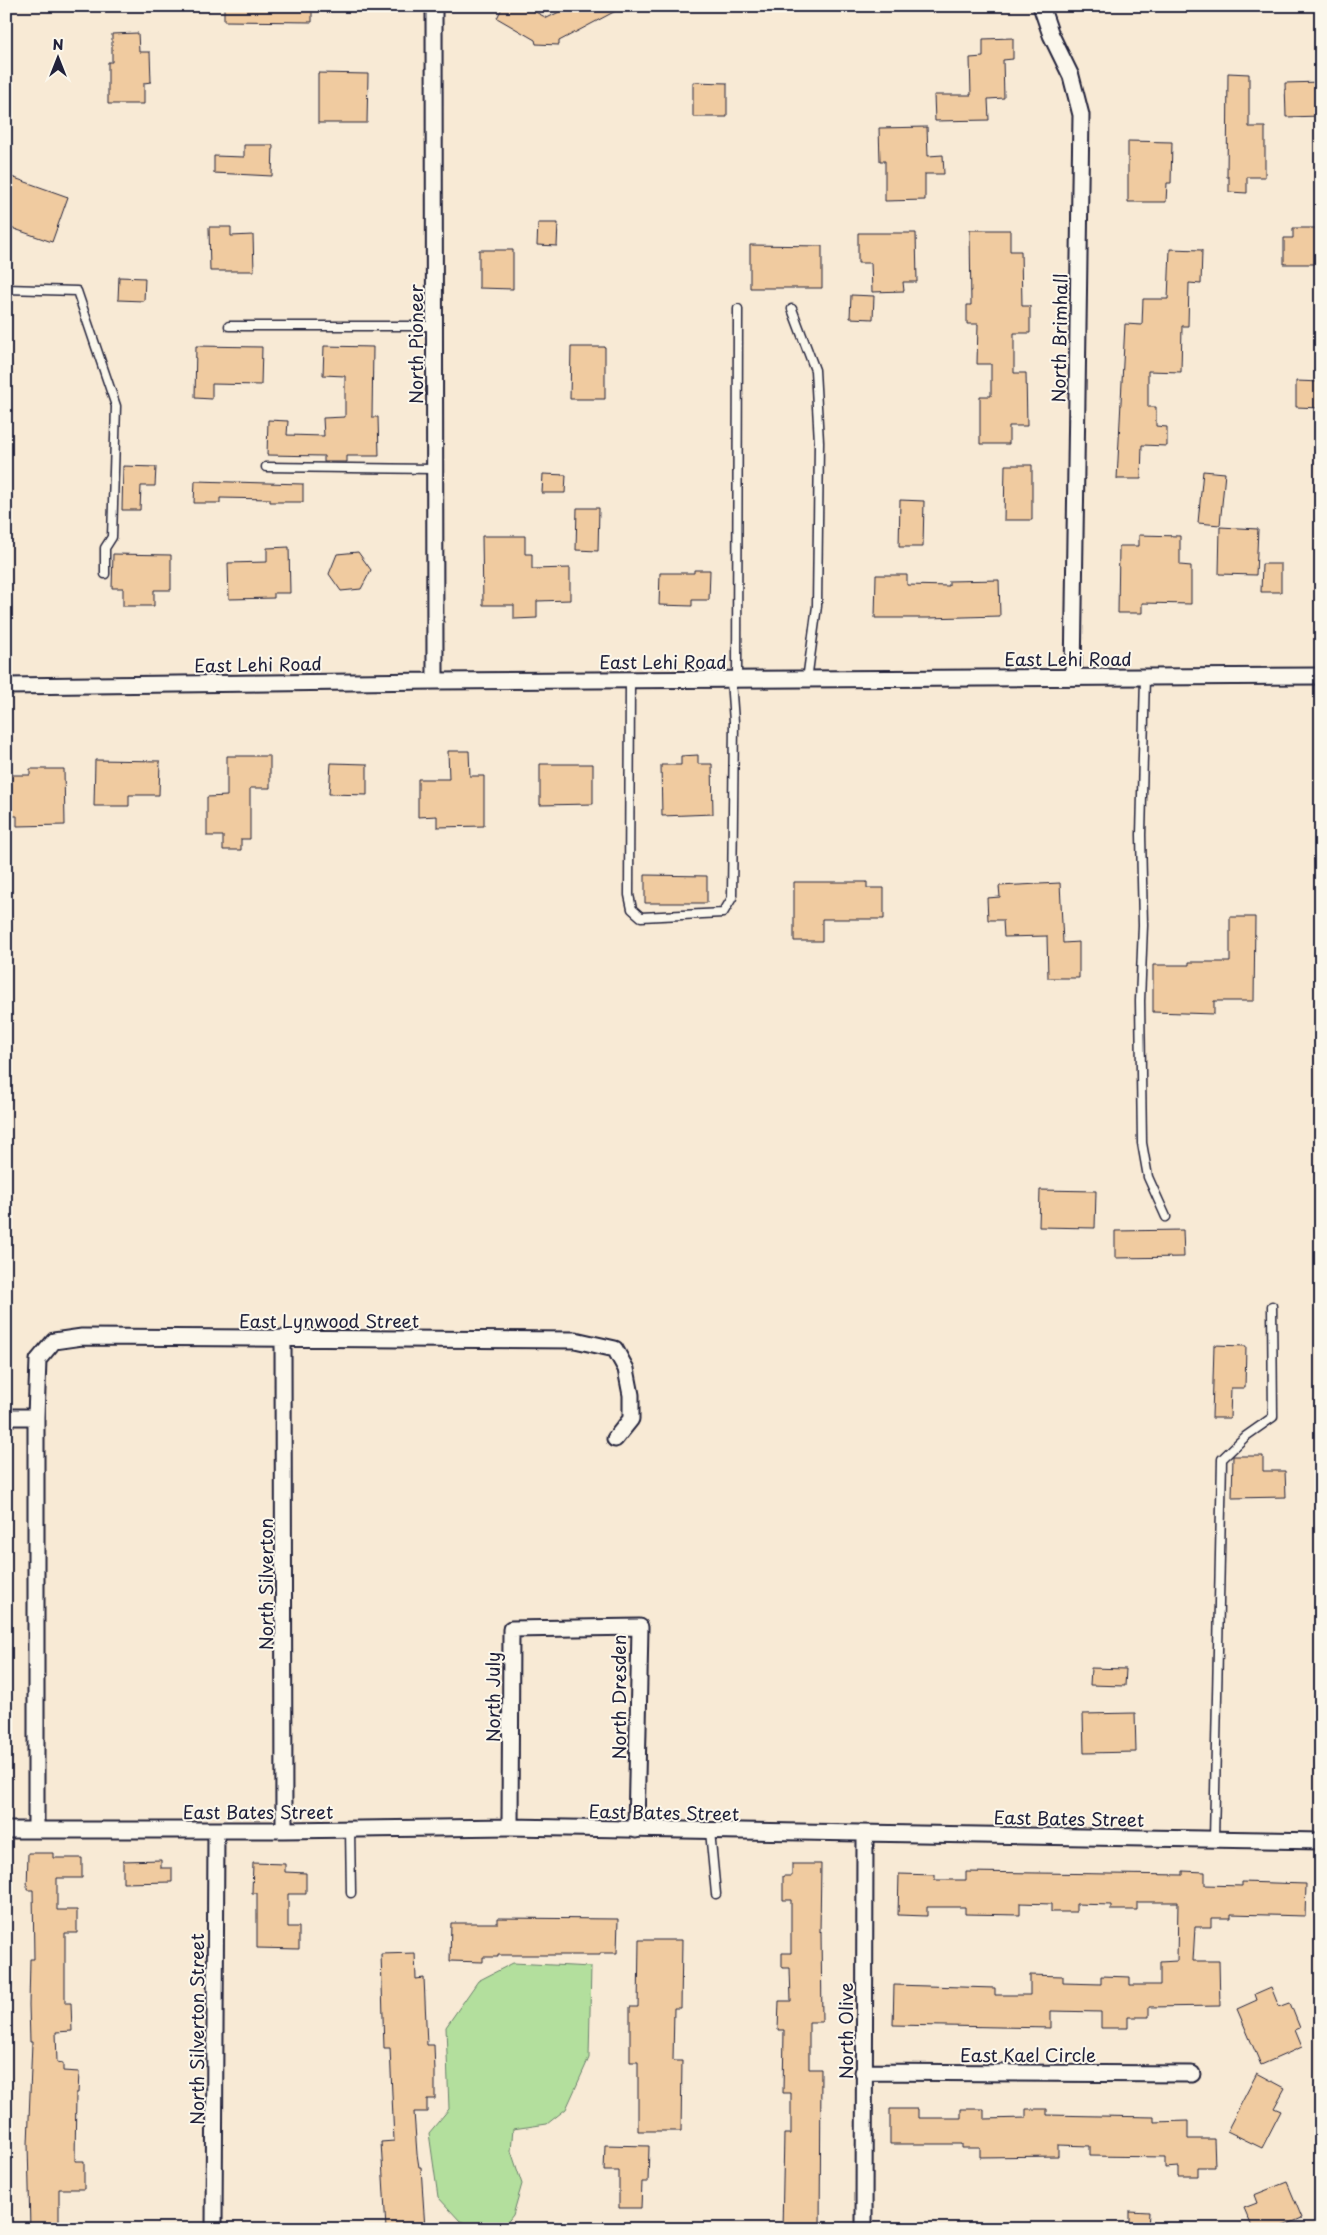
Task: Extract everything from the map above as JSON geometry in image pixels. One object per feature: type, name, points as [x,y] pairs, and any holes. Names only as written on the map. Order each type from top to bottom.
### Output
[{"type":"street","name":"North Pioneer","points":[[434,6],[435,681]]},
{"type":"street","name":"North Brimhall","points":[[1041,6],[1050,35],[1071,76],[1081,115],[1073,677]]},
{"type":"street","name":"East Lehi Road","points":[[6,686],[435,681],[1321,676]]},
{"type":"street","name":"East Lynwood Street","points":[[36,1830],[36,1418],[38,1360],[54,1341],[82,1337],[575,1340],[615,1349],[626,1369],[631,1395],[631,1419],[615,1439]]},
{"type":"street","name":"North Silverton","points":[[283,1338],[284,1830]]},
{"type":"street","points":[[6,1417],[36,1418]]},
{"type":"street","name":"North Dresden","points":[[574,1628],[640,1627],[636,1830]]},
{"type":"street","name":"North July","points":[[510,1827],[511,1630],[574,1628]]},
{"type":"street","name":"East Bates Street","points":[[6,1830],[284,1830],[510,1827],[1321,1841]]},
{"type":"street","name":"North Silverton Street","points":[[214,2229],[216,1830]]},
{"type":"street","name":"North Olive","points":[[864,2229],[865,1834]]},
{"type":"street","name":"East Kael Circle","points":[[863,2072],[1192,2074]]},
{"type":"lane","points":[[6,289],[77,290],[116,406],[112,537],[105,548],[105,574]]},
{"type":"lane","points":[[630,680],[628,895],[632,909],[641,917],[723,913],[732,898],[738,309]]},
{"type":"lane","points":[[792,309],[815,370],[819,442],[817,606],[808,680]]},
{"type":"lane","points":[[229,326],[434,326]]},
{"type":"lane","points":[[266,467],[434,470]]},
{"type":"lane","points":[[1146,677],[1140,835],[1143,925],[1140,1001],[1142,1143],[1148,1176],[1166,1217]]},
{"type":"lane","points":[[1214,1840],[1222,1460],[1246,1436],[1273,1417],[1272,1306]]},
{"type":"lane","points":[[350,1829],[351,1893]]},
{"type":"lane","points":[[710,1831],[716,1894]]},
{"type":"green space","points":[[513,1963],[591,1967],[589,2058],[566,2109],[547,2124],[513,2129],[511,2151],[522,2184],[513,2215],[502,2229],[481,2229],[460,2221],[438,2197],[429,2133],[449,2109],[446,2027],[478,1981]]},
{"type":"building","points":[[224,6],[312,6],[312,22],[224,21]]},
{"type":"building","points":[[503,6],[524,6],[547,18],[571,6],[625,6],[559,41],[559,45],[536,44],[535,40],[497,18]]},
{"type":"building","points":[[138,33],[139,52],[150,52],[151,82],[144,83],[144,104],[108,104],[108,62],[112,62],[112,34]]},
{"type":"building","points":[[1013,38],[1013,59],[1003,60],[1004,98],[988,99],[989,120],[935,121],[934,95],[971,95],[970,58],[983,57],[983,39]]},
{"type":"building","points":[[318,73],[368,74],[367,123],[318,123]]},
{"type":"building","points":[[1228,73],[1249,74],[1249,127],[1265,127],[1265,177],[1247,177],[1247,193],[1229,192],[1229,177],[1227,177]]},
{"type":"building","points":[[693,82],[727,83],[727,117],[693,117]]},
{"type":"building","points":[[1321,82],[1321,116],[1286,117],[1285,83]]},
{"type":"building","points":[[927,127],[928,156],[943,155],[944,174],[925,174],[925,200],[885,201],[885,161],[880,161],[879,128]]},
{"type":"building","points":[[1128,141],[1172,142],[1171,183],[1167,183],[1166,202],[1128,202]]},
{"type":"building","points":[[244,145],[273,145],[272,176],[214,173],[214,156],[244,157]]},
{"type":"building","points":[[6,175],[68,197],[52,242],[6,226]]},
{"type":"building","points":[[538,223],[558,223],[557,246],[537,245]]},
{"type":"building","points":[[209,227],[231,227],[231,236],[253,235],[254,271],[210,271]]},
{"type":"building","points":[[1293,228],[1321,228],[1321,264],[1284,264],[1284,238],[1293,238]]},
{"type":"building","points":[[970,230],[1010,230],[1010,251],[1021,251],[1022,306],[1030,306],[1030,333],[1014,333],[1014,373],[1026,373],[1027,426],[1009,426],[1009,444],[980,444],[980,396],[991,396],[991,364],[977,364],[978,324],[967,324],[967,305],[971,305]]},
{"type":"building","points":[[858,233],[916,233],[917,282],[903,282],[904,291],[872,292],[871,263],[858,263]]},
{"type":"building","points":[[750,245],[822,246],[822,288],[750,288]]},
{"type":"building","points":[[1170,249],[1202,250],[1201,284],[1189,283],[1188,326],[1182,326],[1181,372],[1148,371],[1148,407],[1156,407],[1156,426],[1167,427],[1167,446],[1142,445],[1141,479],[1117,479],[1125,324],[1142,325],[1143,299],[1168,299]]},
{"type":"building","points":[[479,250],[513,250],[513,289],[479,288]]},
{"type":"building","points":[[119,277],[145,278],[144,301],[118,300]]},
{"type":"building","points":[[851,295],[874,296],[873,319],[850,318]]},
{"type":"building","points":[[196,346],[262,347],[261,385],[212,384],[212,399],[195,398]]},
{"type":"building","points":[[324,346],[373,347],[372,417],[378,417],[379,456],[347,456],[347,462],[324,462],[324,456],[267,455],[268,420],[288,421],[287,435],[324,436],[323,418],[345,417],[345,376],[323,375]]},
{"type":"building","points":[[571,347],[605,347],[605,399],[570,399]]},
{"type":"building","points":[[1296,381],[1321,382],[1321,408],[1296,407]]},
{"type":"building","points":[[1005,465],[1032,465],[1032,520],[1004,520]]},
{"type":"building","points":[[123,466],[156,467],[155,486],[141,486],[140,510],[122,510]]},
{"type":"building","points":[[1203,471],[1225,473],[1220,525],[1198,523]]},
{"type":"building","points":[[543,474],[566,475],[565,493],[542,493]]},
{"type":"building","points":[[195,481],[303,484],[303,502],[270,502],[270,499],[220,498],[220,503],[194,503]]},
{"type":"building","points":[[900,500],[924,501],[923,547],[899,547]]},
{"type":"building","points":[[577,508],[599,508],[598,551],[576,550]]},
{"type":"building","points":[[1220,527],[1258,529],[1256,575],[1219,574]]},
{"type":"building","points":[[1139,535],[1180,536],[1180,565],[1191,566],[1191,604],[1142,603],[1142,613],[1118,613],[1119,546],[1139,546]]},
{"type":"building","points":[[482,536],[525,536],[525,554],[532,554],[532,569],[570,568],[570,600],[537,601],[537,618],[514,619],[514,605],[483,605]]},
{"type":"building","points":[[289,547],[290,593],[274,593],[274,598],[229,599],[228,563],[267,562],[267,548]]},
{"type":"building","points":[[358,552],[371,570],[361,589],[341,591],[329,574],[337,554]]},
{"type":"building","points":[[113,554],[171,555],[171,590],[154,590],[154,606],[123,606],[123,588],[112,588]]},
{"type":"building","points":[[1262,564],[1281,564],[1281,592],[1261,592]]},
{"type":"building","points":[[694,570],[710,570],[709,600],[692,600],[692,606],[659,605],[660,573],[694,573]]},
{"type":"building","points":[[876,575],[907,575],[907,585],[949,586],[949,581],[999,580],[1000,616],[875,618]]},
{"type":"building","points":[[448,751],[469,751],[470,776],[484,776],[484,826],[437,827],[437,816],[418,817],[418,779],[449,779]]},
{"type":"building","points":[[698,755],[698,764],[712,764],[713,814],[662,816],[661,765],[681,765],[681,756]]},
{"type":"building","points":[[227,756],[270,756],[270,788],[250,788],[250,839],[241,839],[241,850],[223,850],[223,836],[207,836],[207,797],[227,796]]},
{"type":"building","points":[[95,760],[160,761],[159,795],[129,795],[129,806],[94,806]]},
{"type":"building","points":[[331,763],[367,764],[367,795],[329,794]]},
{"type":"building","points":[[540,764],[593,764],[593,804],[540,805]]},
{"type":"building","points":[[30,769],[64,769],[65,825],[17,826],[17,816],[7,816],[7,775],[30,775]]},
{"type":"building","points":[[645,875],[707,876],[707,903],[645,903]]},
{"type":"building","points":[[794,882],[867,882],[867,888],[884,888],[884,919],[822,919],[822,941],[794,941]]},
{"type":"building","points":[[1060,883],[1063,943],[1079,942],[1079,978],[1048,978],[1047,936],[1004,937],[1003,920],[988,920],[987,898],[1000,897],[999,886]]},
{"type":"building","points":[[1230,917],[1255,917],[1254,1001],[1214,1001],[1214,1014],[1153,1012],[1153,965],[1189,965],[1189,962],[1230,962]]},
{"type":"building","points":[[1040,1190],[1096,1191],[1095,1228],[1039,1227]]},
{"type":"building","points":[[1183,1230],[1184,1257],[1115,1258],[1115,1231]]},
{"type":"building","points":[[1214,1345],[1246,1346],[1245,1388],[1231,1388],[1230,1418],[1212,1418]]},
{"type":"building","points":[[1233,1456],[1263,1456],[1263,1471],[1285,1471],[1286,1497],[1232,1498]]},
{"type":"building","points":[[1091,1668],[1126,1669],[1125,1686],[1090,1685]]},
{"type":"building","points":[[1135,1713],[1136,1752],[1084,1753],[1083,1714]]},
{"type":"building","points":[[28,1853],[54,1853],[54,1858],[82,1858],[82,1878],[57,1878],[57,1910],[77,1910],[77,1933],[65,1933],[65,2003],[71,2003],[72,2031],[56,2032],[57,2062],[63,2063],[63,2071],[79,2072],[78,2093],[76,2093],[75,2161],[84,2161],[84,2189],[59,2189],[59,2229],[30,2229],[28,2144],[32,2042],[30,2042],[29,2005],[30,1959],[34,1959],[33,1890],[27,1890]]},
{"type":"building","points":[[161,1860],[161,1868],[172,1868],[172,1882],[123,1883],[123,1861]]},
{"type":"building","points":[[253,1863],[285,1864],[285,1872],[306,1873],[306,1894],[288,1894],[288,1927],[299,1927],[299,1949],[257,1948],[257,1893],[252,1893]]},
{"type":"building","points":[[792,1864],[821,1864],[822,2022],[809,2022],[809,2069],[821,2069],[820,2229],[782,2229],[784,2134],[791,2134],[791,2093],[783,2093],[784,2030],[778,2030],[779,2001],[791,2001],[790,1968],[782,1968],[782,1953],[791,1953],[791,1900],[783,1900],[783,1876],[792,1876]]},
{"type":"building","points":[[1183,1871],[1205,1872],[1205,1885],[1242,1886],[1242,1882],[1306,1884],[1305,1916],[1231,1914],[1231,1918],[1211,1918],[1211,1927],[1195,1927],[1193,1961],[1219,1961],[1220,2006],[1149,2007],[1149,2017],[1128,2017],[1128,2028],[1101,2028],[1101,2012],[1051,2011],[1051,2028],[893,2025],[894,1985],[995,1988],[995,1995],[1030,1995],[1030,1975],[1063,1976],[1063,1983],[1101,1984],[1101,1976],[1130,1977],[1130,1985],[1160,1985],[1160,1962],[1177,1961],[1178,1902],[1137,1902],[1137,1910],[1111,1910],[1111,1905],[1076,1904],[1076,1912],[1051,1912],[1051,1904],[1020,1903],[1020,1915],[965,1914],[965,1907],[927,1907],[927,1916],[898,1915],[899,1874],[935,1875],[935,1880],[966,1880],[966,1872],[1183,1875]]},
{"type":"building","points":[[498,1918],[618,1919],[617,1953],[600,1953],[600,1955],[498,1955],[498,1957],[483,1957],[483,1962],[450,1961],[451,1923],[498,1923]]},
{"type":"building","points":[[639,1940],[682,1940],[681,2008],[674,2008],[673,2061],[682,2061],[681,2131],[638,2131],[638,2062],[630,2062],[630,2007],[638,2007]]},
{"type":"building","points":[[415,1953],[416,1979],[424,1978],[427,2045],[434,2045],[435,2072],[435,2099],[427,2099],[427,2112],[414,2112],[417,2154],[419,2167],[421,2167],[425,2229],[386,2229],[381,2142],[394,2141],[390,2048],[384,2048],[381,1954]]},
{"type":"building","points":[[1271,1987],[1279,2007],[1290,2003],[1300,2028],[1295,2030],[1302,2047],[1261,2065],[1237,2009],[1257,2000],[1255,1994]]},
{"type":"building","points":[[1257,2073],[1285,2088],[1274,2108],[1281,2111],[1262,2148],[1227,2131]]},
{"type":"building","points":[[890,2109],[918,2109],[918,2118],[961,2118],[961,2109],[984,2109],[984,2119],[1026,2118],[1026,2109],[1047,2109],[1047,2115],[1154,2117],[1154,2122],[1188,2121],[1188,2139],[1214,2139],[1215,2167],[1198,2167],[1198,2176],[1178,2176],[1178,2167],[1165,2168],[1165,2157],[1090,2156],[1090,2146],[1058,2145],[1058,2156],[980,2157],[980,2148],[962,2148],[962,2144],[890,2144]]},
{"type":"building","points":[[605,2145],[649,2146],[648,2182],[642,2182],[641,2208],[619,2208],[619,2171],[604,2171]]},
{"type":"building","points":[[1287,2182],[1302,2218],[1276,2229],[1253,2229],[1244,2208],[1257,2203],[1254,2195]]},
{"type":"building","points":[[1129,2211],[1149,2212],[1148,2229],[1129,2229]]}]
